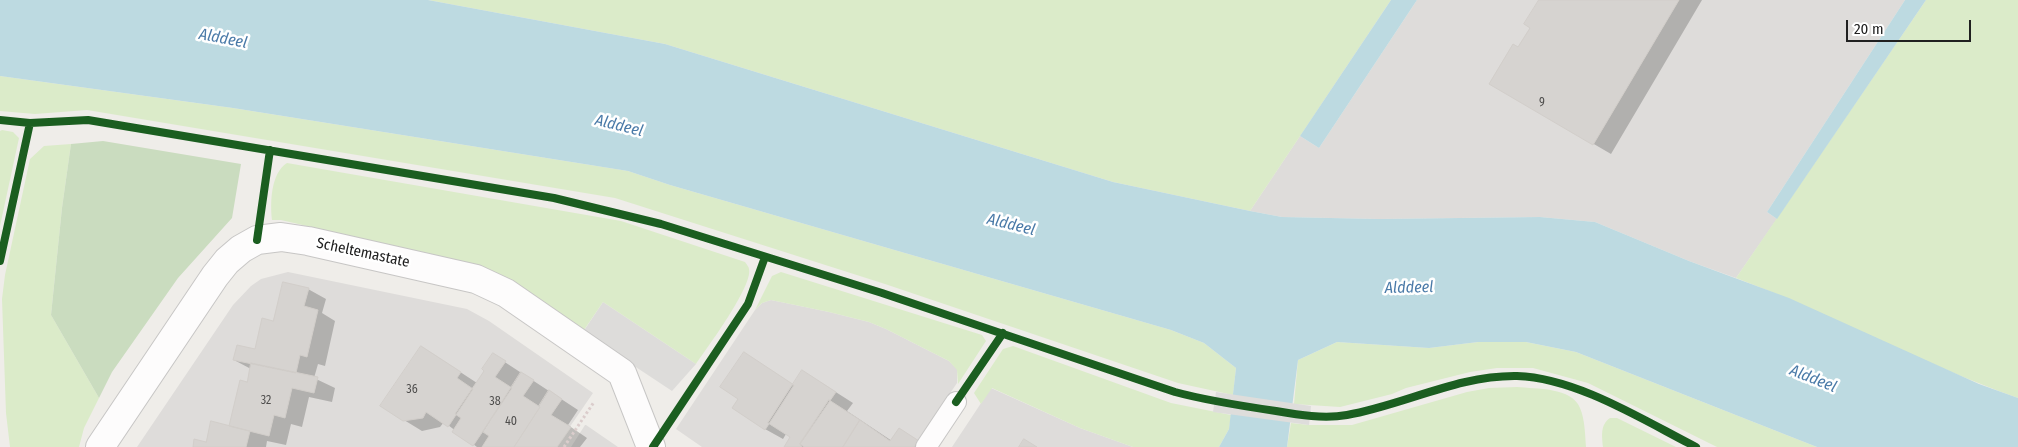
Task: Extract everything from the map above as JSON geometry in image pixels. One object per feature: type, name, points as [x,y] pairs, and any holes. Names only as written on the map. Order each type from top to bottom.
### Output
[{"type":"street","name":"Scheltemastate","points":[[100,447],[204,292],[227,261],[241,249],[257,240],[281,237],[391,259],[476,279],[506,293],[622,373]]},
{"type":"street","points":[[622,373],[651,447]]},
{"type":"lane","points":[[926,447],[956,402]]},
{"type":"path","points":[[564,447],[602,392],[622,373]]},
{"type":"shaded area","points":[[1417,0],[1905,0],[1767,212],[1777,219],[1736,278],[1689,261],[1595,222],[1540,217],[1379,219],[1282,217],[1250,211],[1300,136],[1319,148]]},
{"type":"shaded area","points":[[288,272],[467,309],[489,321],[593,393],[556,447],[137,447],[233,305],[251,286],[261,279]]},
{"type":"shaded area","points":[[771,300],[869,322],[949,361],[957,369],[957,383],[914,447],[702,447],[676,429],[755,310],[762,303]]},
{"type":"shaded area","points":[[603,302],[696,364],[672,391],[583,332]]},
{"type":"shaded area","points":[[991,388],[1080,428],[1133,447],[952,447]]},
{"type":"shaded area","points":[[586,425],[618,447],[571,447]]},
{"type":"green space","points":[[428,0],[1391,0],[1250,211],[1113,182],[665,44]]},
{"type":"green space","points":[[1926,0],[2018,0],[2018,398],[1982,385],[1807,307],[1736,278]]},
{"type":"green space","points":[[0,76],[233,108],[628,171],[670,185],[1171,330],[1204,343],[1236,368],[1233,395],[1178,383],[885,284],[615,198],[87,110],[35,114],[0,111]]},
{"type":"green space","points":[[0,131],[13,132],[19,138],[0,226]]},
{"type":"green space","points":[[103,141],[241,164],[232,218],[178,278],[112,372],[99,398],[51,315],[62,208],[71,144]]},
{"type":"green space","points":[[71,144],[62,208],[51,315],[99,398],[84,428],[79,447],[10,447],[6,413],[2,299],[5,275],[30,159],[44,146]]},
{"type":"green space","points":[[287,163],[621,221],[745,262],[749,268],[748,277],[737,302],[696,364],[603,302],[584,330],[500,275],[480,266],[281,220],[272,220],[273,188],[278,174]]},
{"type":"green space","points":[[781,272],[982,335],[986,341],[958,384],[957,370],[949,361],[869,322],[771,300],[762,303],[755,310],[772,276]]},
{"type":"green space","points":[[1337,342],[1429,348],[1478,342],[1526,342],[1576,352],[1817,447],[1717,447],[1588,383],[1533,368],[1497,368],[1470,372],[1340,407],[1294,404],[1298,360]]},
{"type":"green space","points":[[1013,346],[1171,403],[1231,415],[1229,429],[1219,447],[1133,447],[1080,428],[992,388],[981,404],[974,393],[1003,349]]},
{"type":"green space","points":[[1517,387],[1553,390],[1576,401],[1583,417],[1586,447],[1287,447],[1291,423],[1352,425],[1467,392],[1489,388]]},
{"type":"green space","points":[[1610,418],[1617,418],[1676,447],[1603,447],[1603,427]]},
{"type":"water","name":"Alddeel","points":[[0,0],[428,0],[665,44],[1113,182],[1250,211],[1282,217],[1379,219],[1540,217],[1595,222],[1689,261],[1789,298],[1979,384],[2018,398],[2018,447],[1817,447],[1576,352],[1526,342],[1478,342],[1429,348],[1337,342],[1298,360],[1287,447],[1219,447],[1229,429],[1236,368],[1204,343],[1171,330],[670,185],[628,171],[233,108],[0,76]]},
{"type":"water","points":[[1391,0],[1417,0],[1319,148],[1300,136]]},
{"type":"water","points":[[1905,0],[1926,0],[1777,219],[1767,212]]},
{"type":"pier","points":[[1216,392],[1311,406],[1309,425],[1213,412]]},
{"type":"building","points":[[1539,0],[1679,0],[1593,145],[1489,84],[1513,44],[1518,47],[1530,28],[1524,24]]},
{"type":"building","points":[[283,282],[309,288],[304,306],[318,310],[307,357],[300,355],[296,373],[233,360],[237,345],[255,349],[262,318],[273,321]]},
{"type":"building","points":[[421,346],[461,372],[457,378],[473,389],[448,427],[426,412],[423,418],[403,421],[380,406]]},
{"type":"building","points":[[744,352],[794,385],[765,430],[732,408],[738,399],[720,387]]},
{"type":"building","points":[[493,353],[506,361],[495,377],[512,388],[473,446],[452,432],[461,418],[455,414],[484,371],[482,369]]},
{"type":"building","points":[[251,363],[318,377],[314,393],[292,388],[285,418],[274,415],[269,436],[229,426],[240,380],[247,382]]},
{"type":"building","points":[[802,370],[836,392],[800,444],[802,447],[784,447],[790,437],[768,423]]},
{"type":"building","points":[[521,372],[534,380],[523,396],[540,407],[514,447],[482,447],[489,436],[483,432]]},
{"type":"building","points":[[549,390],[562,399],[551,415],[571,427],[557,447],[514,447],[540,407]]},
{"type":"building","points":[[829,400],[860,420],[843,447],[804,447],[800,444]]},
{"type":"building","points":[[860,420],[890,441],[899,428],[919,441],[914,447],[843,447]]},
{"type":"building","points":[[211,421],[250,431],[246,447],[193,447],[194,439],[206,442]]},
{"type":"building","points":[[1024,439],[1037,447],[1019,447]]},
{"type":"cycle path","points":[[0,120],[30,123],[88,120],[554,198],[661,224],[882,293],[1175,392],[1212,401],[1303,415],[1320,417],[1338,416],[1389,405],[1474,380],[1517,376],[1563,384],[1586,392],[1632,413],[1696,447]]},
{"type":"cycle path","points":[[0,261],[30,123]]},
{"type":"cycle path","points":[[257,240],[270,150]]},
{"type":"cycle path","points":[[653,447],[748,304],[765,257]]},
{"type":"cycle path","points":[[956,402],[1003,333]]}]
